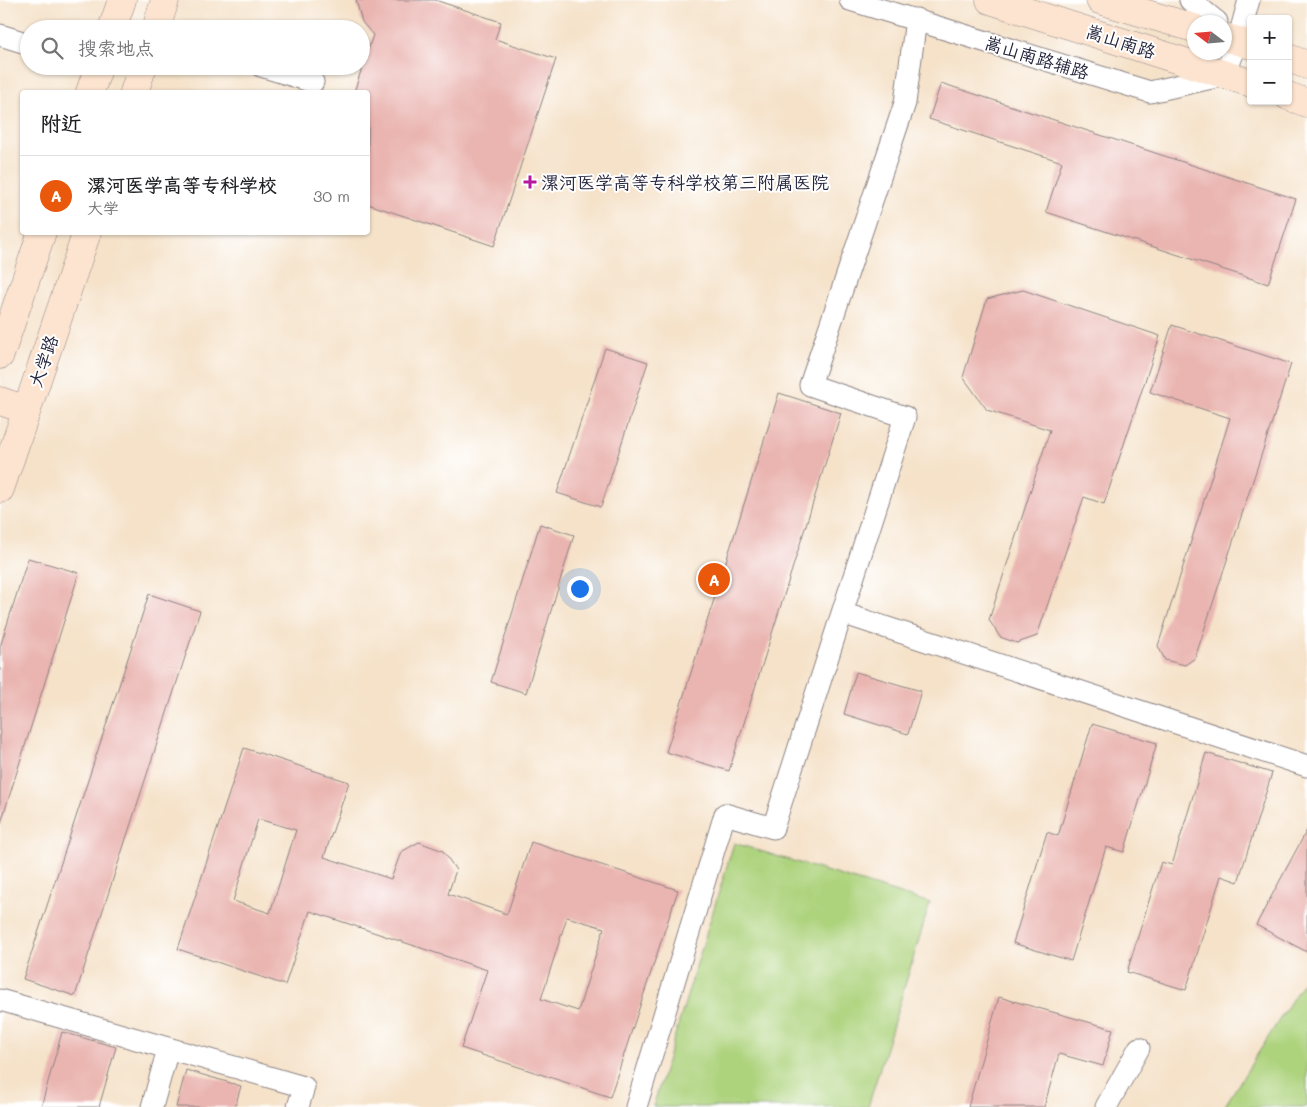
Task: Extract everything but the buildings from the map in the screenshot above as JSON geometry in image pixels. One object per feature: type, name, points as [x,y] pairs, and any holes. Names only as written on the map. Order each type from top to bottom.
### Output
[{"type":"main road","points":[[115,20],[122,0]]},
{"type":"main road","points":[[159,20],[165,0]]},
{"type":"main road","name":"嵩山南路","points":[[990,0],[1247,82]]},
{"type":"main road","name":"嵩山南路","points":[[1100,0],[1187,26]]},
{"type":"main road","points":[[1292,59],[1307,65]]},
{"type":"main road","points":[[91,90],[96,75]]},
{"type":"main road","points":[[135,90],[140,75]]},
{"type":"main road","points":[[1292,97],[1307,103]]},
{"type":"main road","points":[[0,355],[41,235]]},
{"type":"main road","name":"大学路","points":[[0,489],[86,235]]},
{"type":"main road","points":[[0,401],[27,410]]},
{"type":"street","name":"嵩山南路辅路","points":[[850,0],[1150,92],[1225,75]]},
{"type":"street","points":[[1190,0],[1208,15]]},
{"type":"street","points":[[1225,75],[1234,38],[1249,0]]},
{"type":"street","points":[[636,1107],[725,814],[773,828],[905,417],[810,385],[905,103],[916,20]]},
{"type":"street","points":[[0,35],[20,41]]},
{"type":"street","points":[[290,75],[313,82]]},
{"type":"street","points":[[842,613],[1307,766]]},
{"type":"street","points":[[0,1000],[304,1087],[298,1107]]},
{"type":"street","points":[[1106,1107],[1139,1048]]},
{"type":"street","points":[[152,1107],[168,1049]]},
{"type":"green space","points":[[734,843],[930,903],[868,1107],[653,1107]]},
{"type":"green space","points":[[1307,976],[1307,1107],[1224,1107]]},
{"type":"place","name":"漯河医学高等专科学校第三附属医院","points":[[530,182]]},
{"type":"place","name":"漯河医学高等专科学校","points":[[714,579]]}]
